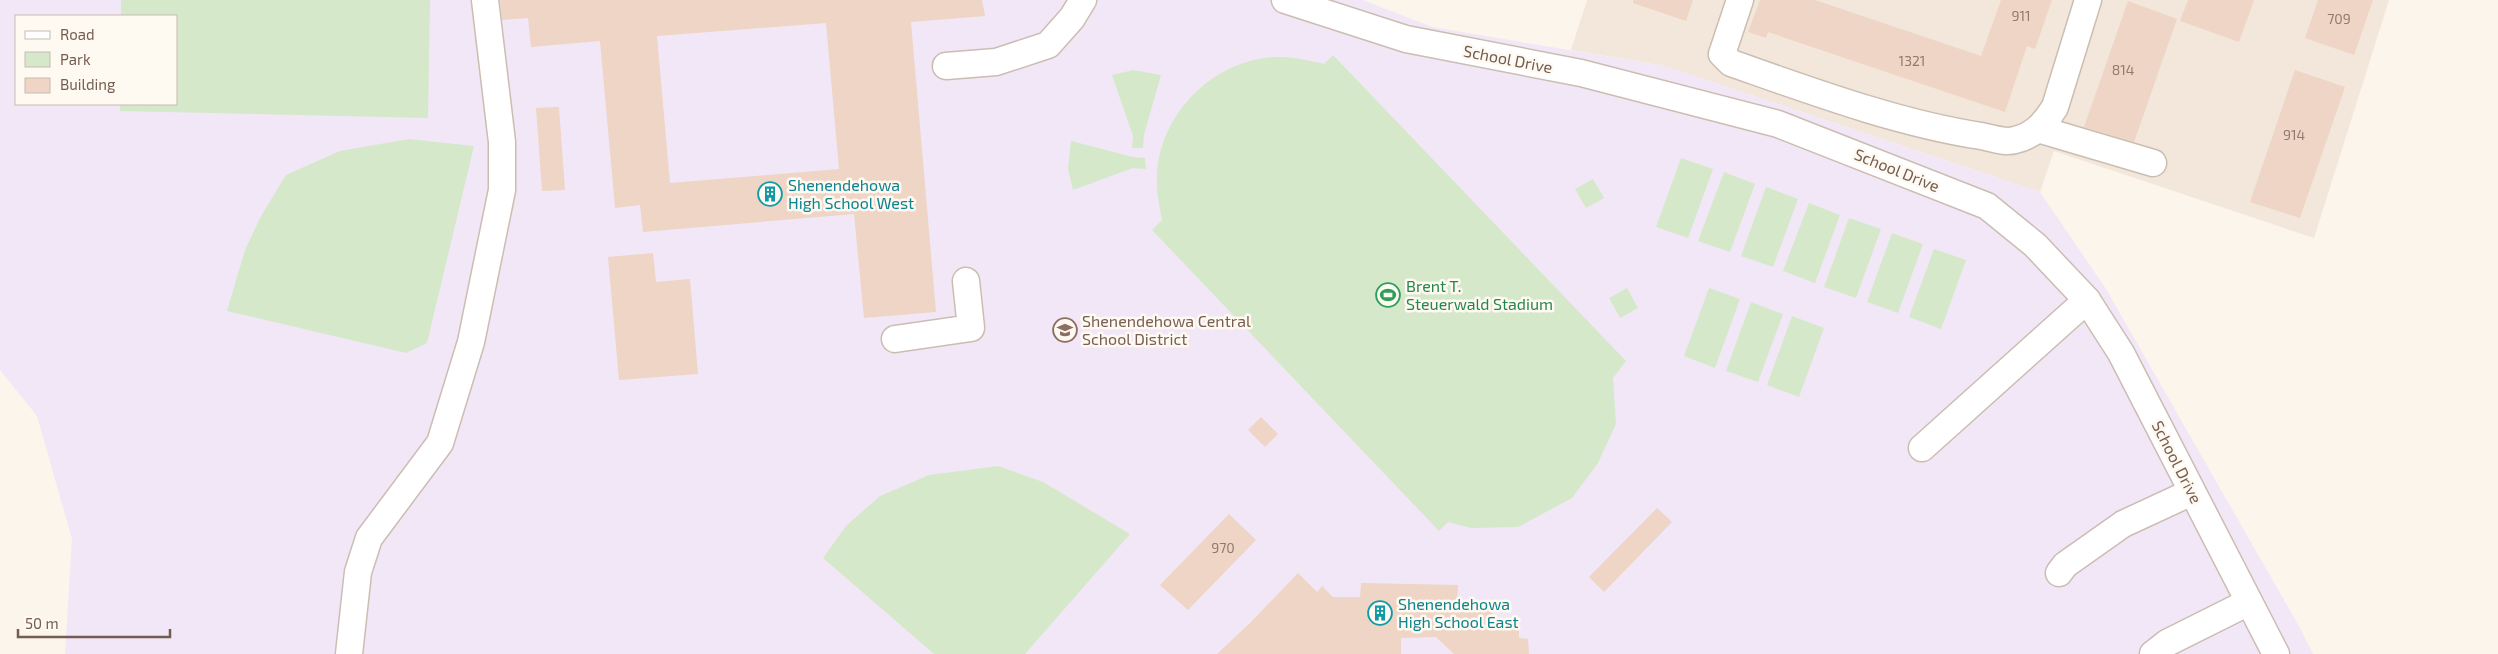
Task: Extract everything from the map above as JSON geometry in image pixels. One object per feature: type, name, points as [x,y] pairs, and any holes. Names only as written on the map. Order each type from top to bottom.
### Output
[{"type":"street","points":[[350,654],[358,572],[369,538],[440,442],[471,342],[502,190],[502,142],[485,0]]},
{"type":"street","points":[[946,66],[996,62],[1048,45],[1072,18],[1083,0]]},
{"type":"street","name":"School Drive","points":[[1285,0],[1406,39],[1581,73],[1778,124],[1834,144],[1987,206],[2035,245],[2087,300],[2121,353],[2276,654]]},
{"type":"street","points":[[1740,0],[1722,54],[1731,63],[1867,107],[1968,134],[2013,141],[2032,134],[2055,107],[2088,0]]},
{"type":"street","points":[[2038,129],[2153,163]]},
{"type":"street","points":[[895,339],[971,328],[966,281]]},
{"type":"street","points":[[1922,448],[2087,300]]},
{"type":"street","points":[[2059,572],[2065,565],[2123,524],[2192,492]]},
{"type":"street","points":[[2153,654],[2167,644],[2249,602]]},
{"type":"shaded area","name":"Shenendehowa Central School District","points":[[0,0],[1363,0],[1432,27],[1665,66],[2040,192],[2106,289],[2300,628],[2313,654],[65,654],[72,539],[37,416],[0,370]]},
{"type":"shaded area","points":[[1587,0],[2389,0],[2314,238],[2054,151],[2040,192],[1665,66],[1571,50]]},
{"type":"green space","points":[[121,0],[430,0],[428,118],[120,111],[120,105],[178,105],[178,15],[121,15]]},
{"type":"green space","name":"Brent T. Steuerwald Stadium","points":[[1333,55],[1626,361],[1613,378],[1616,424],[1598,463],[1572,498],[1518,527],[1471,528],[1448,522],[1439,531],[1152,230],[1162,220],[1157,181],[1161,151],[1169,129],[1181,109],[1197,91],[1215,77],[1236,66],[1259,59],[1288,57],[1324,64]]},
{"type":"green space","points":[[1133,70],[1161,75],[1144,135],[1143,148],[1132,148],[1133,136],[1112,75]]},
{"type":"green space","points":[[409,139],[474,146],[427,343],[406,353],[227,311],[245,250],[261,216],[286,175],[340,151]]},
{"type":"green space","points":[[1071,141],[1133,157],[1145,158],[1146,169],[1133,168],[1073,190],[1068,169]]},
{"type":"green space","points":[[1681,158],[1713,169],[1688,238],[1656,227]]},
{"type":"green space","points":[[1724,172],[1755,184],[1730,252],[1698,241]]},
{"type":"green space","points":[[1593,179],[1604,198],[1586,208],[1575,189]]},
{"type":"green space","points":[[1766,187],[1798,199],[1773,267],[1741,256]]},
{"type":"green space","points":[[1809,203],[1840,215],[1815,283],[1783,271]]},
{"type":"green space","points":[[1849,218],[1881,229],[1856,298],[1824,287]]},
{"type":"green space","points":[[1892,233],[1923,244],[1898,313],[1867,302]]},
{"type":"green space","points":[[1934,249],[1966,260],[1941,329],[1909,317]]},
{"type":"green space","points":[[1627,288],[1638,308],[1620,318],[1609,298]]},
{"type":"green space","points":[[1709,288],[1740,299],[1715,368],[1684,356]]},
{"type":"green space","points":[[1751,302],[1783,314],[1758,382],[1726,371]]},
{"type":"green space","points":[[1792,316],[1824,328],[1799,397],[1767,385]]},
{"type":"green space","points":[[998,466],[1043,482],[1130,534],[1025,654],[934,654],[823,558],[846,526],[880,496],[929,475]]},
{"type":"building","name":"Shenendehowa High School West","points":[[500,0],[982,0],[985,16],[911,22],[936,312],[864,318],[854,214],[643,232],[640,205],[615,208],[600,41],[531,47],[528,18],[502,20]],"holes":[[[826,23],[839,169],[670,183],[657,36]]]},
{"type":"building","points":[[1633,0],[1693,0],[1686,21],[1633,3]]},
{"type":"building","points":[[1760,0],[1815,0],[1981,56],[2001,0],[2052,0],[2035,49],[2027,46],[2005,112],[1768,32],[1766,38],[1748,32]]},
{"type":"building","points":[[2188,0],[2254,0],[2239,42],[2180,21]]},
{"type":"building","points":[[2318,0],[2373,0],[2354,55],[2305,38]]},
{"type":"building","points":[[2128,1],[2177,19],[2134,142],[2084,127]]},
{"type":"building","points":[[2295,70],[2345,87],[2300,218],[2250,202]]},
{"type":"building","points":[[559,107],[565,190],[542,191],[536,108]]},
{"type":"building","points":[[653,253],[656,282],[690,279],[698,374],[619,380],[608,257]]},
{"type":"building","points":[[1261,417],[1278,434],[1265,447],[1248,430]]},
{"type":"building","points":[[1657,508],[1672,522],[1604,592],[1589,577]]},
{"type":"building","points":[[1229,514],[1256,540],[1188,610],[1160,585]]},
{"type":"building","name":"Shenendehowa High School East","points":[[1298,573],[1317,592],[1322,586],[1333,597],[1360,597],[1361,583],[1458,585],[1457,607],[1493,608],[1491,628],[1519,627],[1519,638],[1528,639],[1529,654],[1454,654],[1436,637],[1401,638],[1401,654],[1217,654]]},
{"type":"place","name":"Shenendehowa High School West","points":[[770,194]]},
{"type":"place","name":"Brent T. Steuerwald Stadium","points":[[1388,295]]},
{"type":"place","name":"Shenendehowa Central School District","points":[[1065,330]]},
{"type":"place","name":"Shenendehowa High School East","points":[[1380,613]]}]
